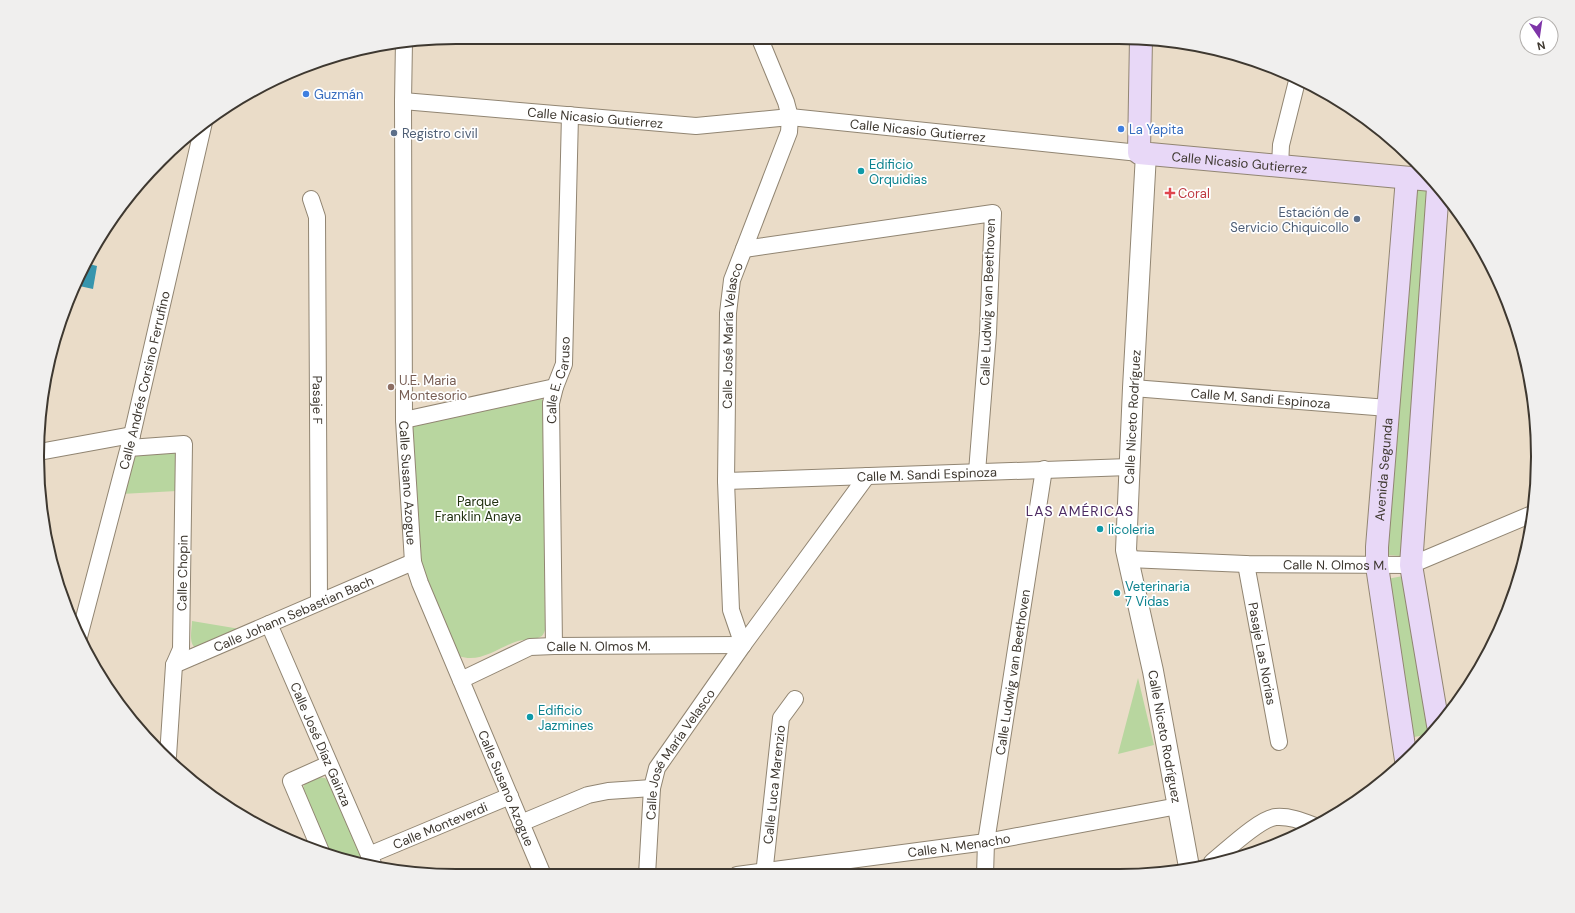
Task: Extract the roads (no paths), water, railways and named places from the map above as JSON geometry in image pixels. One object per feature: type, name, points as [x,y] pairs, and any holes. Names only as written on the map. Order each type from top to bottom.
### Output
[{"type":"main road","name":"Calle Niceto Rodríguez","points":[[1141,45],[1143,153]]},
{"type":"main road","name":"Calle Nicasio Gutierrez","points":[[1143,153],[1424,179]]},
{"type":"main road","name":"Avenida Segunda","points":[[1407,178],[1377,547],[1377,566],[1409,749]]},
{"type":"main road","points":[[1437,719],[1411,566],[1438,195]]},
{"type":"street","name":"Calle José María Velasco","points":[[743,645],[731,610],[726,481],[728,313],[732,280],[788,132],[790,117],[786,102],[762,44]]},
{"type":"street","name":"Calle Susano Azogue","points":[[404,48],[404,420],[413,562],[420,583],[541,869]]},
{"type":"street","points":[[1280,166],[1281,145],[1296,85]]},
{"type":"street","name":"Calle Nicasio Gutierrez","points":[[403,101],[696,126],[790,117],[1143,153]]},
{"type":"street","name":"Calle E. Caruso","points":[[554,646],[551,403],[555,386],[564,364],[570,115]]},
{"type":"street","name":"Calle Andrés Corsino Ferrufino","points":[[82,628],[131,441],[202,132]]},
{"type":"street","name":"Calle Niceto Rodríguez","points":[[1143,153],[1126,550],[1153,671],[1187,863]]},
{"type":"street","name":"Pasaje F","points":[[311,199],[317,218],[319,602]]},
{"type":"street","name":"Calle Ludwig van Beethoven","points":[[744,249],[994,213],[988,333],[977,472]]},
{"type":"street","points":[[404,420],[555,386]]},
{"type":"street","name":"Calle M. Sandi Espinoza","points":[[1133,388],[1388,408]]},
{"type":"street","points":[[44,451],[131,441]]},
{"type":"street","name":"Calle Chopin","points":[[131,441],[184,444],[181,649],[174,665],[168,751]]},
{"type":"street","name":"Calle M. Sandi Espinoza","points":[[726,481],[1129,467]]},
{"type":"street","name":"Calle Ludwig van Beethoven","points":[[985,869],[986,842],[1044,469]]},
{"type":"street","name":"Calle José María Velasco","points":[[647,869],[652,788],[657,768],[743,645],[867,476]]},
{"type":"street","name":"Calle N. Olmos M.","points":[[1128,559],[1246,564],[1411,566],[1526,517]]},
{"type":"street","name":"Calle Johann Sebastian Bach","points":[[174,665],[413,562]]},
{"type":"street","name":"Pasaje Las Norias","points":[[1246,564],[1279,742]]},
{"type":"street","name":"Calle José Díaz Gainza","points":[[269,624],[371,859]]},
{"type":"street","name":"Calle N. Olmos M.","points":[[461,680],[530,647],[743,645]]},
{"type":"street","name":"Calle Luca Marenzio","points":[[765,869],[781,718],[795,699]]},
{"type":"street","points":[[318,845],[290,781],[329,764]]},
{"type":"street","points":[[521,822],[588,794],[652,788]]},
{"type":"street","name":"Calle Monteverdi","points":[[371,859],[510,796]]},
{"type":"street","name":"Calle N. Menacho","points":[[794,869],[986,842],[1178,806]]},
{"type":"street","points":[[1219,856],[1262,821],[1274,817],[1291,817],[1307,823]]},
{"type":"water","points":[[92,265],[97,266],[93,289],[81,286]]},
{"type":"place","name":"Guzmán","points":[[306,94]]},
{"type":"place","name":"La Yapita","points":[[1121,129]]},
{"type":"place","name":"Registro civil","points":[[394,133]]},
{"type":"place","name":"Edificio Orquidias","points":[[861,171]]},
{"type":"place","name":"Coral","points":[[1170,193]]},
{"type":"place","name":"Estación de Servicio Chiquicollo","points":[[1357,219]]},
{"type":"place","name":"U.E. Maria Montesorio","points":[[391,387]]},
{"type":"place","name":"licoleria","points":[[1100,529]]},
{"type":"place","name":"Veterinaria 7 Vidas","points":[[1117,593]]},
{"type":"place","name":"Edificio Jazmines","points":[[530,717]]},
{"type":"district","name":"LAS AMÉRICAS","points":[[1080,511]]},
{"type":"park label","name":"Parque Franklin Anaya","points":[[478,508]]}]
